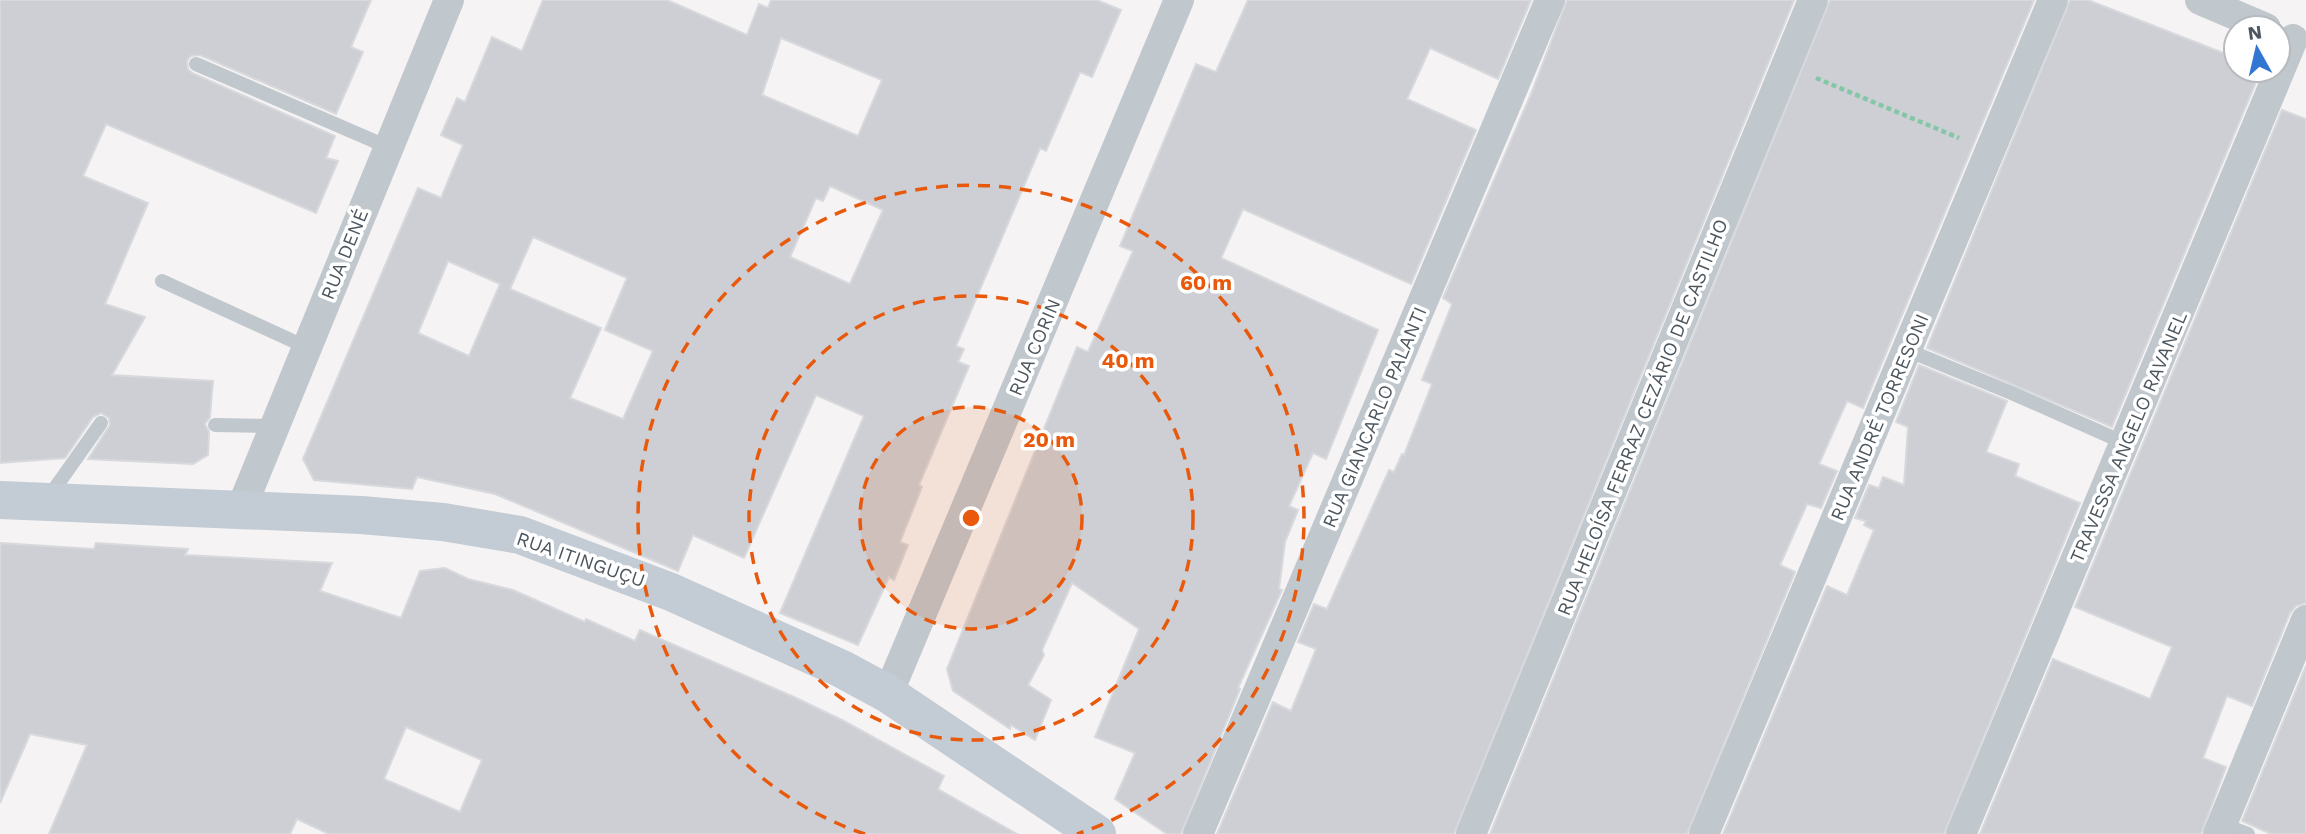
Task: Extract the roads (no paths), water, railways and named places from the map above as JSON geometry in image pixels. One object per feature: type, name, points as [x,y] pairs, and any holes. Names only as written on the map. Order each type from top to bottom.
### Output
[{"type":"main road","name":"RUA ITINGUÇU","points":[[0,500],[241,509],[416,520],[520,535],[671,592],[842,669],[888,694],[1097,834]]},
{"type":"street","name":"RUA DENÉ","points":[[241,509],[449,0]]},
{"type":"street","name":"RUA CORIN","points":[[888,694],[1179,0]]},
{"type":"street","name":"RUA GIANCARLO PALANTI","points":[[1198,834],[1550,0]]},
{"type":"street","name":"RUA HELOÍSA FERRAZ CEZÁRIO DE CASTILHO","points":[[1471,834],[1813,0]]},
{"type":"street","name":"RUA ANDRÉ TORRESONI","points":[[1704,834],[2053,0]]},
{"type":"street","points":[[2200,0],[2233,14]]},
{"type":"street","name":"TRAVESSA ANGELO RAVANEL","points":[[1961,834],[2273,84]]},
{"type":"street","points":[[2230,831],[2306,620]]},
{"type":"lane","points":[[196,64],[388,147]]},
{"type":"lane","points":[[162,281],[306,347]]},
{"type":"lane","points":[[1907,350],[2125,443]]},
{"type":"lane","points":[[45,502],[101,423]]},
{"type":"lane","points":[[215,425],[274,426]]}]
